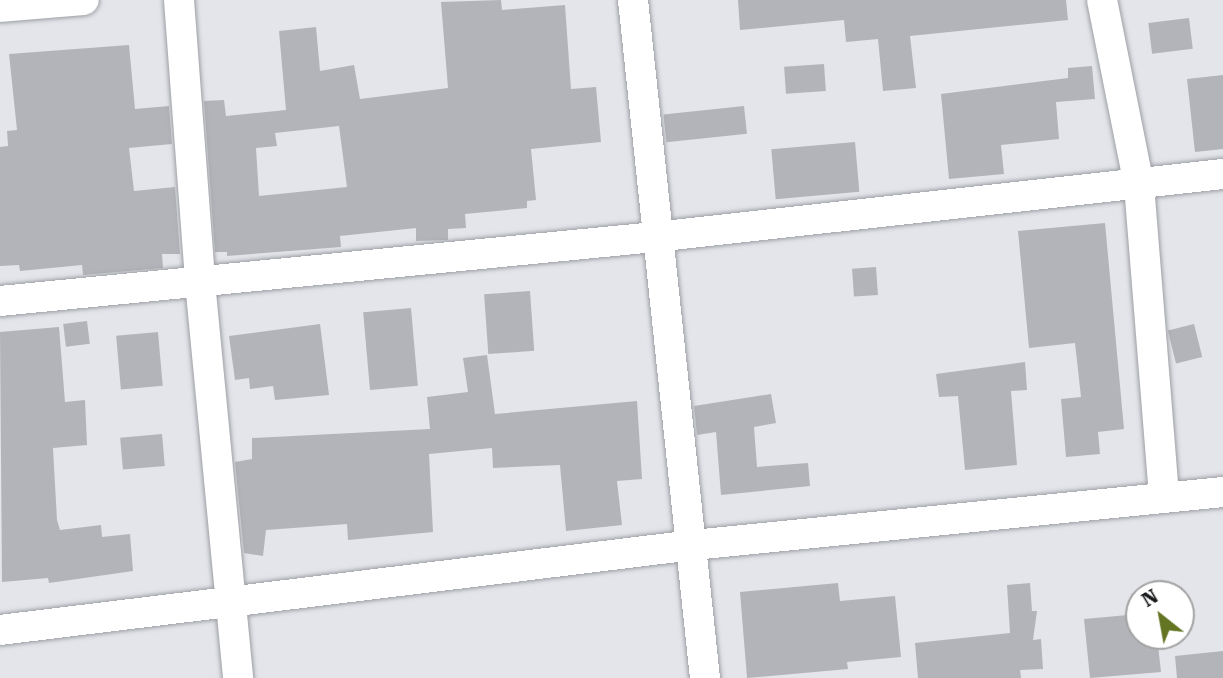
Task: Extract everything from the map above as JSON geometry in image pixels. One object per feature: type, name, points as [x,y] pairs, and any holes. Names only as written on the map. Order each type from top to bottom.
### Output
[{"type":"street","points":[[0,7],[84,0]]},
{"type":"street","points":[[179,0],[200,282],[238,678]]},
{"type":"street","points":[[633,0],[655,237],[693,545],[705,678]]},
{"type":"street","points":[[1102,0],[1139,185],[1164,496]]},
{"type":"street","points":[[0,301],[655,237],[1223,174]]},
{"type":"street","points":[[0,629],[230,604],[693,545],[1223,492]]},
{"type":"building","points":[[501,0],[502,10],[565,5],[571,89],[596,87],[601,142],[531,149],[536,200],[527,201],[527,208],[465,214],[466,228],[448,229],[448,240],[416,241],[416,228],[340,236],[341,247],[227,256],[227,252],[215,252],[204,101],[224,100],[226,116],[286,110],[279,31],[316,27],[320,71],[354,65],[360,99],[448,88],[441,2]],"holes":[[[339,126],[347,187],[259,196],[256,148],[277,146],[275,133]]]},
{"type":"building","points":[[738,0],[1066,0],[1068,20],[910,36],[916,88],[883,91],[878,39],[846,42],[844,20],[740,30]]},
{"type":"building","points":[[1189,18],[1193,49],[1152,54],[1148,23]]},
{"type":"building","points":[[129,45],[135,109],[169,106],[172,144],[129,148],[134,191],[175,187],[180,254],[162,254],[163,268],[83,275],[82,265],[20,271],[19,265],[0,266],[0,147],[8,146],[7,131],[17,130],[9,54]]},
{"type":"building","points":[[824,64],[826,91],[786,94],[784,67]]},
{"type":"building","points":[[1092,66],[1095,99],[1056,102],[1059,139],[1001,145],[1004,174],[949,179],[941,94],[1068,78],[1068,68]]},
{"type":"building","points":[[1223,75],[1223,149],[1195,152],[1187,79]]},
{"type":"building","points":[[744,106],[747,134],[666,142],[663,114]]},
{"type":"building","points":[[855,142],[859,192],[776,199],[771,149]]},
{"type":"building","points":[[1105,223],[1124,429],[1098,432],[1100,454],[1066,457],[1061,399],[1081,397],[1075,343],[1029,348],[1018,231]]},
{"type":"building","points":[[876,267],[878,295],[854,297],[852,269]]},
{"type":"building","points":[[530,291],[534,351],[488,354],[484,294]]},
{"type":"building","points":[[411,308],[418,386],[370,390],[363,312]]},
{"type":"building","points":[[87,321],[90,344],[66,347],[63,324]]},
{"type":"building","points":[[320,324],[329,395],[275,400],[273,386],[250,389],[249,378],[235,380],[229,336]]},
{"type":"building","points":[[1194,324],[1202,357],[1176,364],[1168,331]]},
{"type":"building","points":[[59,327],[65,402],[85,400],[87,445],[53,448],[57,520],[60,530],[101,525],[102,537],[130,534],[133,571],[49,583],[48,578],[2,582],[0,332]]},
{"type":"building","points":[[158,332],[163,386],[121,389],[116,336]]},
{"type":"building","points":[[487,355],[495,414],[637,401],[642,479],[617,481],[622,525],[566,531],[560,465],[493,468],[492,448],[429,454],[433,532],[348,540],[347,524],[266,530],[263,556],[244,553],[235,462],[252,459],[252,438],[430,429],[427,397],[468,392],[463,358]]},
{"type":"building","points":[[1025,362],[1027,390],[1011,391],[1017,465],[965,470],[958,396],[939,397],[936,374]]},
{"type":"building","points":[[771,394],[776,423],[754,427],[757,467],[808,463],[810,486],[721,495],[716,432],[697,435],[694,406]]},
{"type":"building","points":[[162,434],[165,466],[123,470],[120,438]]},
{"type":"building","points":[[838,583],[840,601],[895,596],[901,657],[847,662],[848,669],[747,678],[740,592]]},
{"type":"building","points":[[1030,583],[1032,611],[1037,611],[1033,640],[1041,639],[1043,669],[1020,670],[1021,678],[918,678],[915,643],[1010,633],[1007,585]]},
{"type":"building","points":[[1125,615],[1125,650],[1159,650],[1161,672],[1090,678],[1084,619]]},
{"type":"building","points":[[1223,651],[1223,678],[1177,678],[1175,656]]}]
